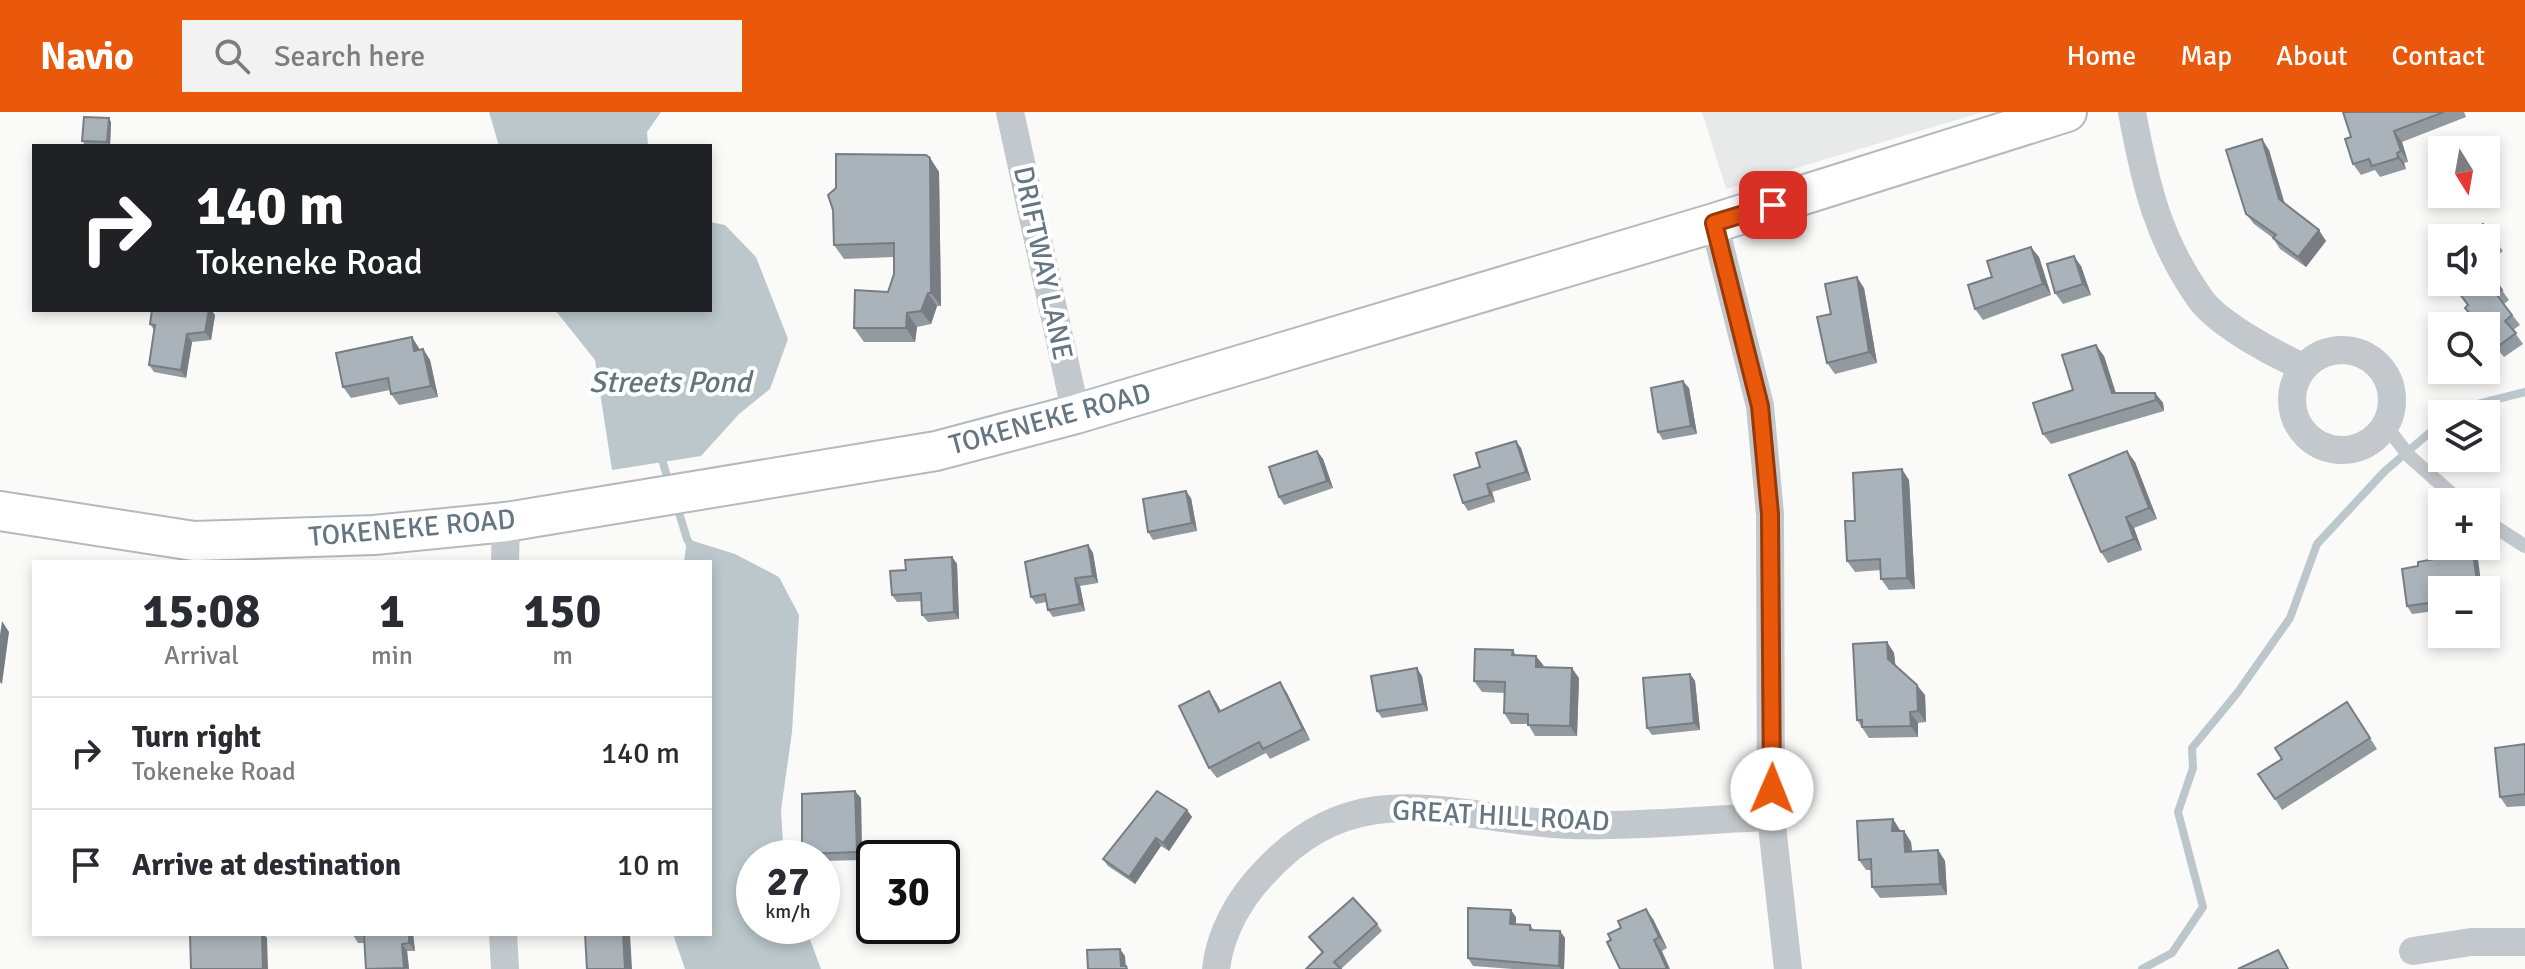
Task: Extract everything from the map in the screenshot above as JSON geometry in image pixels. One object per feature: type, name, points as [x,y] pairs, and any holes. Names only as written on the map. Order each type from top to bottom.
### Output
[{"type":"main road","name":"TOKENEKE ROAD","points":[[0,511],[194,541],[374,535],[506,522],[936,451],[1076,414],[1714,223],[2067,112]]},
{"type":"street","name":"DRIFTWAY LANE","points":[[1010,112],[1076,414]]},
{"type":"street","points":[[2132,112],[2155,219],[2203,302],[2266,350],[2303,367]]},
{"type":"street","points":[[1714,223],[1760,406],[1770,514],[1771,817],[1788,969]]},
{"type":"street","points":[[2338,349],[2358,351],[2375,361],[2387,377],[2393,396],[2390,432],[2346,451],[2326,448],[2309,439],[2296,423],[2291,404],[2293,384],[2303,367],[2319,355],[2338,349]]},
{"type":"street","points":[[505,560],[506,522]]},
{"type":"street","name":"GREAT HILL ROAD","points":[[1216,969],[1228,923],[1253,885],[1280,854],[1315,829],[1348,816],[1402,806],[1572,825],[1771,817]]},
{"type":"street","points":[[503,936],[505,969]]},
{"type":"street","points":[[2413,951],[2471,942],[2525,942]]},
{"type":"lane","points":[[2390,432],[2410,457],[2445,488]]},
{"type":"lane","points":[[2500,530],[2525,546]]},
{"type":"shaded area","points":[[1702,112],[1983,112],[1726,189]]},
{"type":"water","points":[[489,112],[661,112],[647,132],[648,144],[498,144]]},
{"type":"water","name":"Streets Pond","points":[[712,222],[725,225],[756,257],[788,339],[770,389],[739,414],[701,456],[612,470],[595,360],[557,312],[712,312]]},
{"type":"water","points":[[687,539],[735,554],[779,577],[799,615],[792,732],[781,810],[783,840],[736,840],[736,944],[812,944],[821,969],[685,969],[674,936],[712,936],[712,560],[684,560]]},
{"type":"building","points":[[2343,112],[2444,112],[2394,131],[2401,151],[2397,153],[2398,158],[2372,166],[2369,159],[2353,164],[2345,139],[2351,137]]},
{"type":"building","points":[[84,117],[109,118],[107,142],[82,141]]},
{"type":"building","points":[[2262,139],[2279,199],[2319,230],[2298,257],[2273,238],[2276,235],[2246,214],[2226,150]]},
{"type":"building","points":[[836,154],[926,155],[930,158],[931,293],[928,293],[921,311],[907,313],[906,328],[854,328],[855,290],[888,292],[894,274],[894,243],[834,245],[833,210],[828,195],[836,188]]},
{"type":"building","points":[[2031,247],[2043,284],[1975,309],[1968,285],[1992,277],[1987,261]]},
{"type":"building","points":[[2074,256],[2083,284],[2055,293],[2047,264]]},
{"type":"building","points":[[1857,277],[1869,352],[1827,363],[1817,317],[1831,314],[1825,284]]},
{"type":"building","points":[[2461,296],[2498,296],[2512,315],[2505,321],[2516,333],[2500,345],[2500,312],[2468,312],[2465,308],[2468,305]]},
{"type":"building","points":[[152,312],[209,312],[205,332],[187,334],[181,370],[149,365],[155,325],[150,324]]},
{"type":"building","points":[[412,337],[414,351],[423,349],[431,386],[391,394],[388,378],[343,387],[336,353]]},
{"type":"building","points":[[2096,345],[2112,393],[2155,393],[2156,400],[2043,434],[2033,403],[2073,390],[2062,355]]},
{"type":"building","points":[[1683,381],[1691,426],[1658,432],[1651,388]]},
{"type":"building","points":[[1516,441],[1526,472],[1487,484],[1490,495],[1463,503],[1454,475],[1480,467],[1476,453]]},
{"type":"building","points":[[1317,451],[1327,481],[1279,497],[1269,467]]},
{"type":"building","points":[[2127,451],[2149,508],[2126,517],[2134,539],[2101,552],[2069,475]]},
{"type":"building","points":[[1902,469],[1907,578],[1881,579],[1880,559],[1847,561],[1845,521],[1855,521],[1853,473]]},
{"type":"building","points":[[1186,491],[1192,523],[1148,532],[1143,499]]},
{"type":"building","points":[[1088,545],[1093,576],[1075,578],[1080,604],[1048,610],[1045,594],[1031,597],[1025,562]]},
{"type":"building","points":[[952,557],[954,612],[922,615],[921,593],[892,595],[890,571],[906,570],[905,560]]},
{"type":"building","points":[[2474,560],[2476,576],[2428,576],[2428,603],[2407,606],[2402,569],[2418,566],[2418,562]]},
{"type":"building","points":[[1887,642],[1888,659],[1917,685],[1918,711],[1910,712],[1911,726],[1862,727],[1862,720],[1857,720],[1853,644]]},
{"type":"building","points":[[1475,649],[1513,650],[1512,655],[1536,656],[1536,667],[1572,668],[1570,726],[1528,725],[1528,714],[1504,713],[1505,682],[1474,681]]},
{"type":"building","points":[[1417,668],[1423,704],[1377,711],[1371,676]]},
{"type":"building","points":[[1690,674],[1694,723],[1647,728],[1643,678]]},
{"type":"building","points":[[1280,682],[1303,729],[1263,749],[1259,742],[1209,768],[1179,706],[1209,691],[1219,712]]},
{"type":"building","points":[[2347,702],[2370,738],[2275,799],[2258,774],[2282,759],[2275,748]]},
{"type":"building","points":[[2525,744],[2525,794],[2500,797],[2495,748]]},
{"type":"building","points":[[855,791],[856,852],[840,853],[840,840],[802,840],[802,794]]},
{"type":"building","points":[[1157,791],[1187,810],[1163,843],[1156,838],[1129,877],[1103,859]]},
{"type":"building","points":[[1893,819],[1892,831],[1904,831],[1905,852],[1938,850],[1940,884],[1872,887],[1871,859],[1859,860],[1857,821]]},
{"type":"building","points":[[1353,898],[1377,924],[1334,962],[1341,969],[1306,969],[1323,952],[1309,937]]},
{"type":"building","points":[[1468,908],[1511,910],[1510,924],[1530,925],[1530,930],[1560,931],[1559,966],[1468,958]]},
{"type":"building","points":[[1646,909],[1659,937],[1654,940],[1667,969],[1620,969],[1607,942],[1611,940],[1608,934],[1621,928],[1618,921]]},
{"type":"building","points":[[190,936],[262,936],[263,969],[191,969]]},
{"type":"building","points":[[364,936],[409,936],[409,943],[402,944],[404,968],[366,969]]},
{"type":"building","points":[[585,936],[623,936],[625,969],[587,969]]},
{"type":"building","points":[[1120,949],[1121,966],[1127,969],[1088,969],[1087,950]]},
{"type":"building","points":[[2278,950],[2288,969],[2238,969]]},
{"type":"waterway","points":[[2493,400],[2525,392]]},
{"type":"waterway","points":[[2142,969],[2172,953],[2203,907],[2178,812],[2193,768],[2192,748],[2238,692],[2290,618],[2317,544],[2385,471],[2428,434]]},
{"type":"waterway","points":[[660,453],[670,486]]},
{"type":"waterway","points":[[676,503],[687,539],[699,560]]},
{"type":"route","points":[[1772,789],[1770,514],[1760,406],[1714,223],[1773,205]]}]
